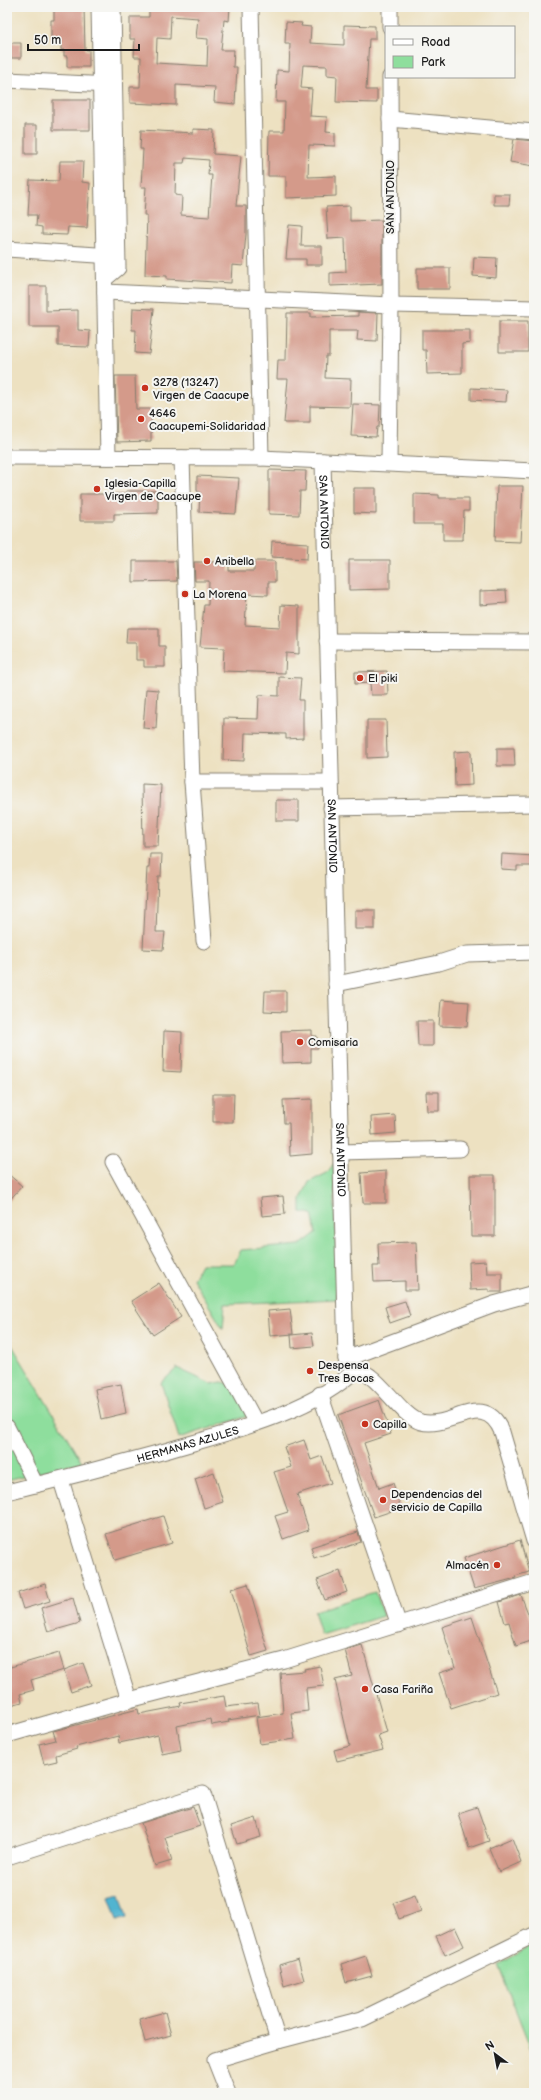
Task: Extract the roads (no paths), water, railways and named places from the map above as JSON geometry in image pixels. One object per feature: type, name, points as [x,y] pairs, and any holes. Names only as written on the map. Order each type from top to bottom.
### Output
[{"type":"street","points":[[99,7],[107,85],[110,256],[105,285],[108,457]]},
{"type":"street","points":[[107,85],[113,7]]},
{"type":"street","points":[[251,7],[261,458]]},
{"type":"street","points":[[390,7],[390,26]]},
{"type":"street","name":"SAN ANTONIO","points":[[351,1364],[340,1152],[326,641],[323,460],[389,463],[391,305],[390,78]]},
{"type":"street","points":[[7,80],[107,85]]},
{"type":"street","points":[[390,118],[534,132]]},
{"type":"street","points":[[7,249],[110,256]]},
{"type":"street","points":[[105,285],[258,298],[391,305],[534,308]]},
{"type":"street","points":[[7,457],[261,458],[323,460]]},
{"type":"street","points":[[182,458],[192,782],[204,941]]},
{"type":"street","points":[[389,463],[534,471]]},
{"type":"street","points":[[326,641],[534,642]]},
{"type":"street","points":[[192,782],[330,782]]},
{"type":"street","points":[[331,808],[534,804]]},
{"type":"street","points":[[336,984],[439,963],[467,954],[534,952]]},
{"type":"street","points":[[340,1152],[460,1149]]},
{"type":"street","points":[[113,1162],[256,1423]]},
{"type":"street","name":"HERMANAS AZULES","points":[[7,1492],[61,1480],[240,1429],[294,1409],[344,1381],[351,1364],[494,1304],[534,1293]]},
{"type":"street","points":[[351,1364],[372,1377],[412,1417],[421,1422],[433,1423],[471,1413],[482,1412],[492,1416],[498,1422],[502,1432],[534,1540]]},
{"type":"street","points":[[320,1394],[399,1625]]},
{"type":"street","points":[[7,1427],[36,1485]]},
{"type":"street","points":[[61,1480],[129,1700]]},
{"type":"street","points":[[7,1735],[129,1700],[284,1660],[534,1582]]},
{"type":"street","points":[[7,1857],[203,1794],[278,2040]]},
{"type":"street","points":[[228,2093],[215,2060],[278,2040],[362,2019],[534,1936]]},
{"type":"water","points":[[120,1893],[127,1918],[117,1921],[109,1896]]},
{"type":"place","name":"3278 (13247) Virgen de Caacupe","points":[[145,388]]},
{"type":"place","name":"4646 Caacupemi-Solidaridad","points":[[141,419]]},
{"type":"place","name":"Iglesia-Capilla Virgen de Caacupe","points":[[97,489]]},
{"type":"place","name":"Anibella","points":[[207,561]]},
{"type":"place","name":"La Morena","points":[[185,594]]},
{"type":"place","name":"El piki","points":[[360,678]]},
{"type":"place","name":"Comisaria","points":[[300,1042]]},
{"type":"place","name":"Despensa Tres Bocas","points":[[310,1371]]},
{"type":"place","name":"Capilla","points":[[365,1424]]},
{"type":"place","name":"Dependencias del servicio de Capilla","points":[[383,1500]]},
{"type":"place","name":"Almacén","points":[[497,1565]]},
{"type":"place","name":"Casa Fariña","points":[[365,1689]]}]
